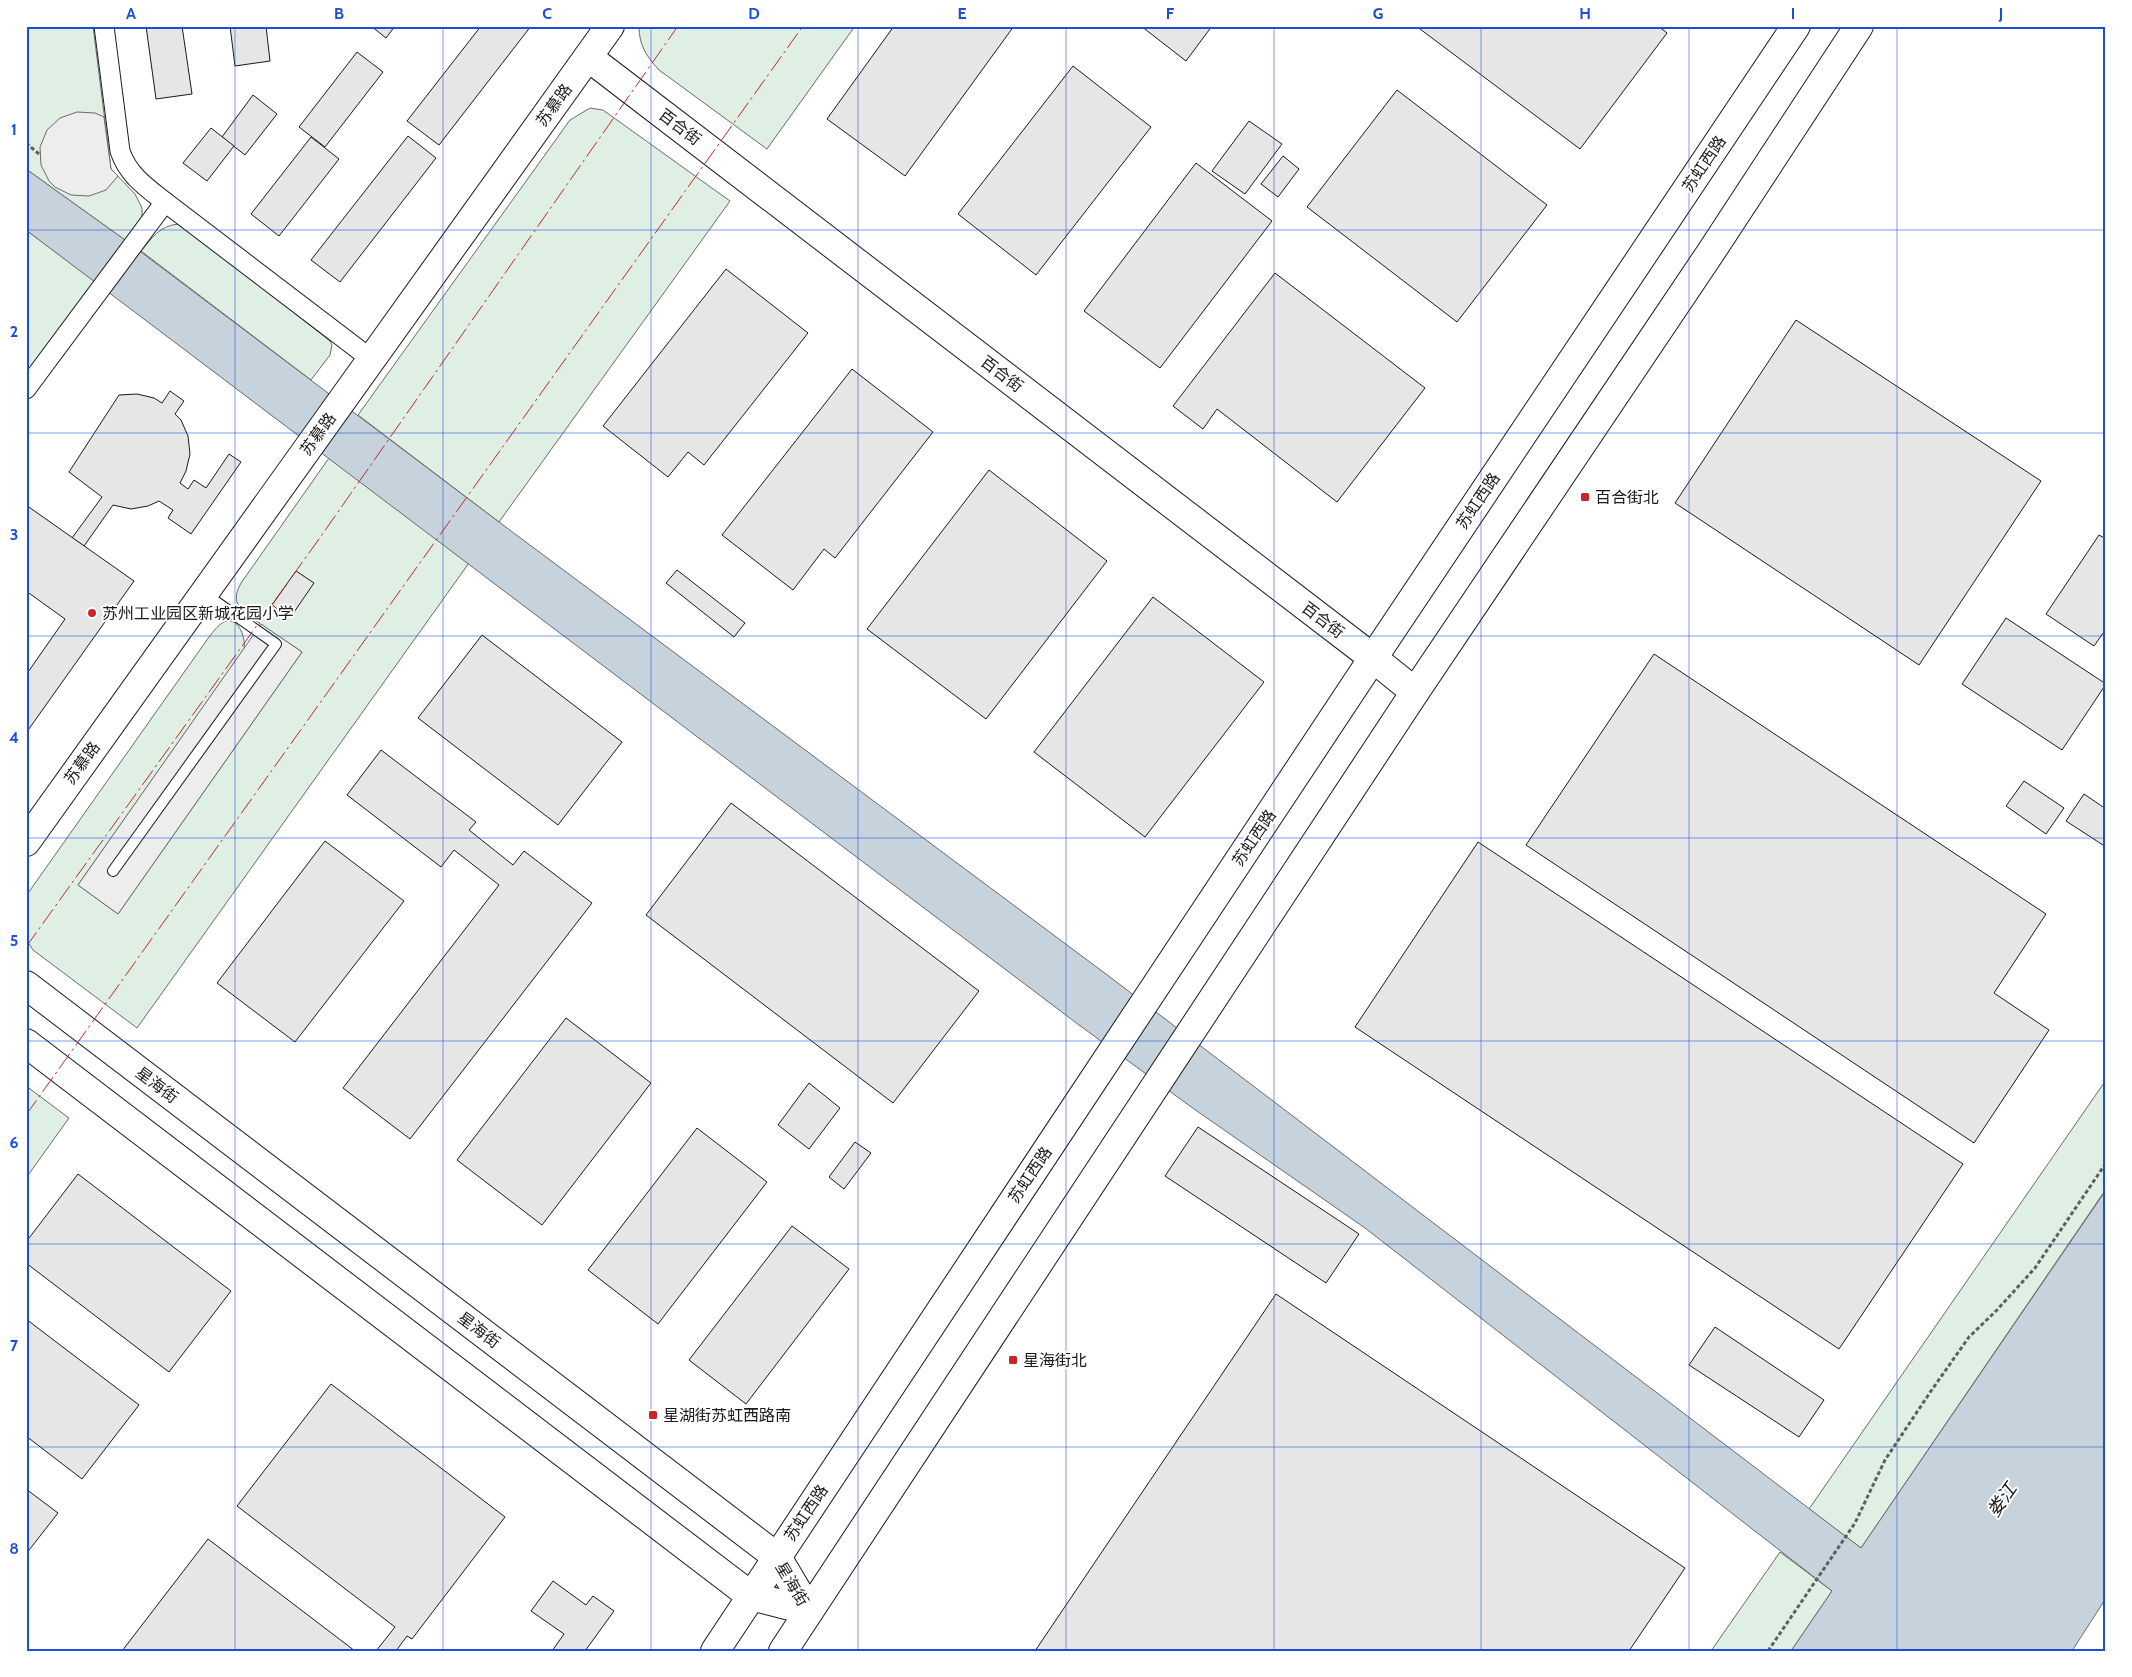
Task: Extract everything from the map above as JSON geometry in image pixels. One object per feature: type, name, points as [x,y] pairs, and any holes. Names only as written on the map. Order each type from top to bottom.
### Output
[{"type":"main road","name":"苏慕路","points":[[26,842],[610,26]]},
{"type":"main road","name":"苏虹西路","points":[[715,1651],[1373,658],[1796,26]]},
{"type":"main road","points":[[783,1651],[1415,692],[1709,255],[1859,26]]},
{"type":"main road","name":"百合街","points":[[588,56],[1415,692]]},
{"type":"main road","name":"星海街","points":[[26,985],[777,1557],[809,1611]]},
{"type":"main road","name":"星海街","points":[[26,1043],[751,1596],[809,1611]]},
{"type":"street","points":[[104,26],[122,157],[135,178],[372,360]]},
{"type":"street","points":[[26,389],[165,202]]},
{"type":"lane","points":[[112,871],[276,644],[204,593]]},
{"type":"path","points":[[26,143],[39,154]]},
{"type":"path","points":[[1768,1651],[1855,1523],[1885,1460],[1931,1391],[1969,1337],[1997,1310],[2035,1268],[2106,1164]]},
{"type":"green space","points":[[26,26],[93,26],[111,169],[135,194],[142,208],[142,217],[139,224],[125,240],[26,169]]},
{"type":"green space","points":[[639,26],[855,26],[767,149],[659,70],[644,50],[640,39]]},
{"type":"green space","points":[[590,108],[603,110],[730,201],[499,522],[358,415],[570,120]]},
{"type":"green space","points":[[178,224],[185,227],[330,341],[332,345],[330,355],[311,380],[141,251],[161,230]]},
{"type":"green space","points":[[26,230],[97,283],[26,376]]},
{"type":"green space","points":[[329,458],[469,563],[137,1028],[33,950],[26,939],[26,896],[219,625],[227,621],[235,623],[243,636],[244,649],[78,885],[118,914],[302,652],[247,613],[240,607],[236,599],[241,583]]},
{"type":"green space","points":[[2106,1080],[2106,1189],[1861,1548],[1809,1509]]},
{"type":"green space","points":[[26,1086],[69,1118],[26,1178]]},
{"type":"green space","points":[[1780,1552],[1832,1591],[1791,1651],[1711,1651]]},
{"type":"shaded area","points":[[77,112],[95,113],[104,117],[111,169],[118,176],[106,190],[89,196],[71,195],[55,187],[49,181],[41,165],[40,147],[47,130],[60,118]]},
{"type":"shaded area","points":[[261,624],[302,652],[118,914],[78,885]]},
{"type":"water","name":"娄江","points":[[26,169],[125,240],[499,522],[1106,974],[1861,1548],[2106,1190],[2106,1598],[2072,1651],[1791,1651],[1832,1591],[1365,1228],[1194,1109],[1079,1025],[26,230]]},
{"type":"building","points":[[146,26],[182,26],[192,94],[156,99]]},
{"type":"building","points":[[230,26],[266,26],[270,61],[235,66]]},
{"type":"building","points":[[371,26],[395,26],[386,38]]},
{"type":"building","points":[[481,26],[531,26],[439,145],[407,121]]},
{"type":"building","points":[[894,26],[1014,26],[905,176],[827,119]]},
{"type":"building","points":[[1141,26],[1212,26],[1186,61]]},
{"type":"building","points":[[1416,26],[1658,26],[1667,33],[1580,149]]},
{"type":"building","points":[[357,52],[383,72],[325,147],[299,127]]},
{"type":"building","points":[[1073,66],[1151,127],[1036,275],[958,214]]},
{"type":"building","points":[[1397,90],[1547,205],[1457,322],[1307,207]]},
{"type":"building","points":[[253,95],[277,114],[245,155],[222,137]]},
{"type":"building","points":[[1249,121],[1282,144],[1245,194],[1212,171]]},
{"type":"building","points":[[211,128],[234,146],[207,181],[183,163]]},
{"type":"building","points":[[408,136],[436,158],[340,282],[311,260]]},
{"type":"building","points":[[311,137],[339,159],[279,236],[251,214]]},
{"type":"building","points":[[1283,156],[1299,169],[1278,197],[1261,184]]},
{"type":"building","points":[[1196,163],[1272,221],[1160,368],[1084,311]]},
{"type":"building","points":[[726,269],[808,333],[704,465],[688,452],[668,477],[603,426]]},
{"type":"building","points":[[1275,273],[1425,388],[1337,502],[1217,409],[1203,429],[1173,406]]},
{"type":"building","points":[[1796,320],[2041,481],[1919,665],[1675,503]]},
{"type":"building","points":[[852,369],[933,432],[835,558],[824,549],[793,590],[722,535]]},
{"type":"building","points":[[170,391],[184,401],[175,414],[181,420],[188,436],[190,454],[186,471],[180,483],[188,489],[194,480],[206,488],[229,454],[241,462],[191,534],[168,518],[173,510],[159,501],[148,506],[131,509],[113,505],[84,546],[72,538],[102,497],[69,472],[119,395],[137,394],[154,398],[162,403]]},
{"type":"building","points":[[989,470],[1107,561],[986,719],[867,629]]},
{"type":"building","points":[[26,505],[134,581],[26,733],[26,675],[65,619],[26,591]]},
{"type":"building","points":[[2099,535],[2106,539],[2106,629],[2094,646],[2046,614]]},
{"type":"building","points":[[677,570],[745,623],[734,637],[666,583]]},
{"type":"building","points":[[296,571],[314,583],[290,618],[272,605]]},
{"type":"building","points":[[1153,597],[1264,682],[1145,837],[1034,752]]},
{"type":"building","points":[[2006,618],[2106,684],[2062,750],[1962,684]]},
{"type":"building","points":[[482,635],[622,742],[558,825],[418,718]]},
{"type":"building","points":[[1654,654],[2046,914],[1994,993],[2049,1030],[1974,1143],[1526,845]]},
{"type":"building","points":[[381,750],[476,822],[469,830],[513,865],[524,851],[592,903],[410,1139],[343,1088],[499,885],[454,850],[441,867],[347,795]]},
{"type":"building","points":[[2024,781],[2064,808],[2046,834],[2006,806]]},
{"type":"building","points":[[2084,794],[2106,809],[2106,847],[2066,821]]},
{"type":"building","points":[[731,803],[979,991],[893,1103],[646,915]]},
{"type":"building","points":[[325,841],[404,901],[295,1042],[217,983]]},
{"type":"building","points":[[1478,842],[1963,1164],[1839,1349],[1355,1027]]},
{"type":"building","points":[[566,1018],[651,1083],[542,1225],[457,1160]]},
{"type":"building","points":[[809,1083],[840,1108],[809,1149],[778,1125]]},
{"type":"building","points":[[1198,1127],[1359,1234],[1326,1283],[1165,1176]]},
{"type":"building","points":[[697,1128],[767,1182],[658,1324],[588,1270]]},
{"type":"building","points":[[855,1142],[871,1153],[844,1189],[829,1177]]},
{"type":"building","points":[[78,1174],[231,1291],[169,1372],[26,1263],[26,1242]]},
{"type":"building","points":[[792,1226],[849,1269],[746,1404],[689,1360]]},
{"type":"building","points":[[1276,1294],[1685,1568],[1629,1651],[1035,1651]]},
{"type":"building","points":[[26,1319],[139,1405],[82,1479],[26,1436]]},
{"type":"building","points":[[1715,1327],[1824,1400],[1799,1437],[1689,1365]]},
{"type":"building","points":[[331,1384],[505,1517],[412,1639],[407,1636],[396,1651],[376,1651],[395,1627],[237,1506]]},
{"type":"building","points":[[26,1489],[58,1513],[26,1554]]},
{"type":"building","points":[[208,1539],[355,1651],[122,1651]]},
{"type":"building","points":[[553,1581],[586,1605],[593,1596],[614,1611],[585,1651],[552,1651],[564,1634],[531,1611]]},
{"type":"power","points":[[26,947],[319,539],[678,26]]},
{"type":"power","points":[[26,1115],[803,26]]},
{"type":"place","name":"百合街北","points":[[1585,497]]},
{"type":"place","name":"苏州工业园区新城花园小学","points":[[92,613]]},
{"type":"place","name":"星海街北","points":[[1013,1360]]},
{"type":"place","name":"星湖街苏虹西路南","points":[[653,1415]]}]
